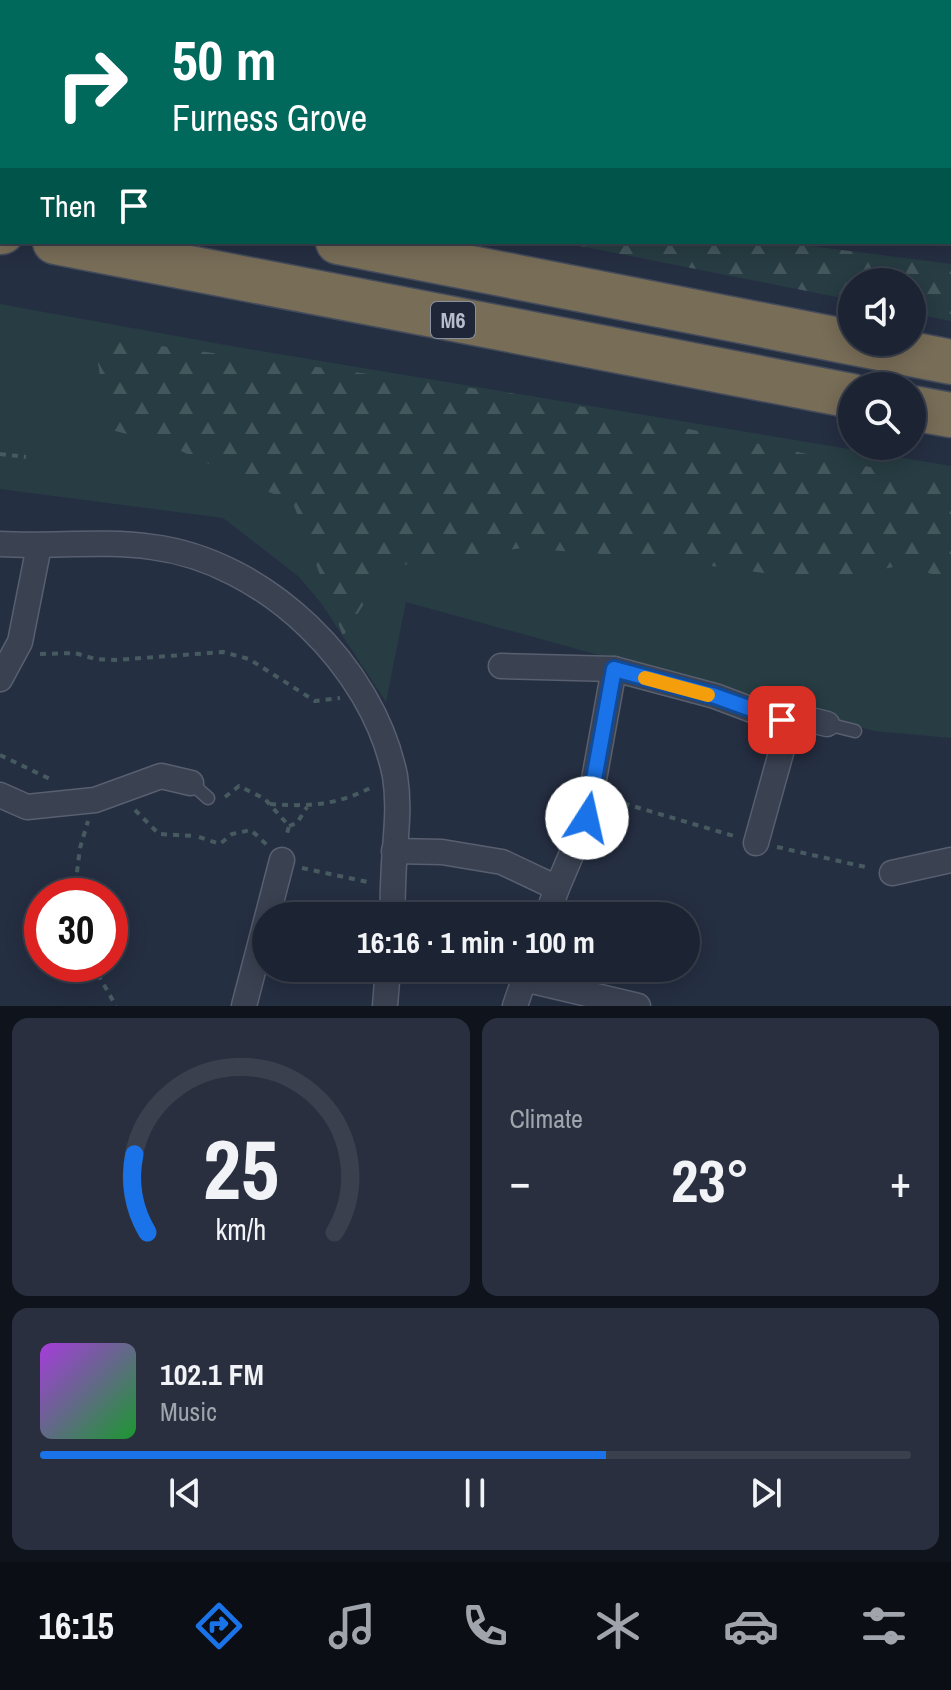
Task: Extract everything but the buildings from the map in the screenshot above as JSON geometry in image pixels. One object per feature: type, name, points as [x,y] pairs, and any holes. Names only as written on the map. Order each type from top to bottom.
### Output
[{"type":"highway","name":"M6","points":[[65,244],[838,393]]},
{"type":"highway","name":"M6","points":[[348,244],[951,362]]},
{"type":"highway","points":[[926,411],[951,415]]},
{"type":"street","points":[[0,544],[154,547],[195,558],[238,576],[283,603],[328,645],[362,691],[381,734],[395,776],[398,812],[392,902]]},
{"type":"street","points":[[0,679],[20,642],[39,546]]},
{"type":"street","points":[[501,666],[614,669],[715,696],[789,724],[811,720],[827,724]]},
{"type":"street","points":[[552,902],[587,818],[614,669]]},
{"type":"street","points":[[756,843],[789,724]]},
{"type":"street","points":[[0,795],[27,807],[95,800],[161,776],[206,794]]},
{"type":"street","points":[[394,851],[442,852],[502,862],[557,888]]},
{"type":"street","points":[[244,1006],[282,860]]},
{"type":"street","points":[[892,873],[951,860]]},
{"type":"street","points":[[385,1006],[387,982]]},
{"type":"street","points":[[515,1006],[523,982]]},
{"type":"street","points":[[557,982],[638,1006]]},
{"type":"lane","points":[[827,724],[855,731]]},
{"type":"path","points":[[0,454],[26,457]]},
{"type":"path","points":[[13,654],[75,653],[95,659],[115,660],[223,652],[249,659],[315,701],[329,701],[362,691]]},
{"type":"path","points":[[0,755],[63,785]]},
{"type":"path","points":[[270,804],[307,807],[350,799],[395,776]]},
{"type":"path","points":[[206,794],[239,786],[265,799],[289,826]]},
{"type":"path","points":[[590,794],[756,843],[892,873]]},
{"type":"path","points":[[76,878],[80,848],[95,800]]},
{"type":"path","points":[[128,800],[136,813],[159,834],[194,836]]},
{"type":"path","points":[[289,826],[297,823],[307,807]]},
{"type":"path","points":[[282,860],[289,826]]},
{"type":"path","points":[[102,982],[116,1006]]},
{"type":"green space","points":[[570,244],[796,244],[951,264],[951,321],[926,316],[926,268],[838,268],[838,297]]},
{"type":"green space","points":[[0,304],[237,347],[838,447],[838,460],[915,460],[951,466],[951,738],[874,731],[406,602],[386,702],[321,603],[299,577],[223,518],[0,489]]},
{"type":"green space","points":[[94,337],[531,396],[951,484],[951,580],[903,565],[824,581],[644,557],[522,548],[388,567],[343,636],[293,503],[168,445],[108,429]]},
{"type":"slow traffic","points":[[645,678],[708,695]]},
{"type":"route","points":[[587,818],[614,669],[715,696],[782,720]]}]
